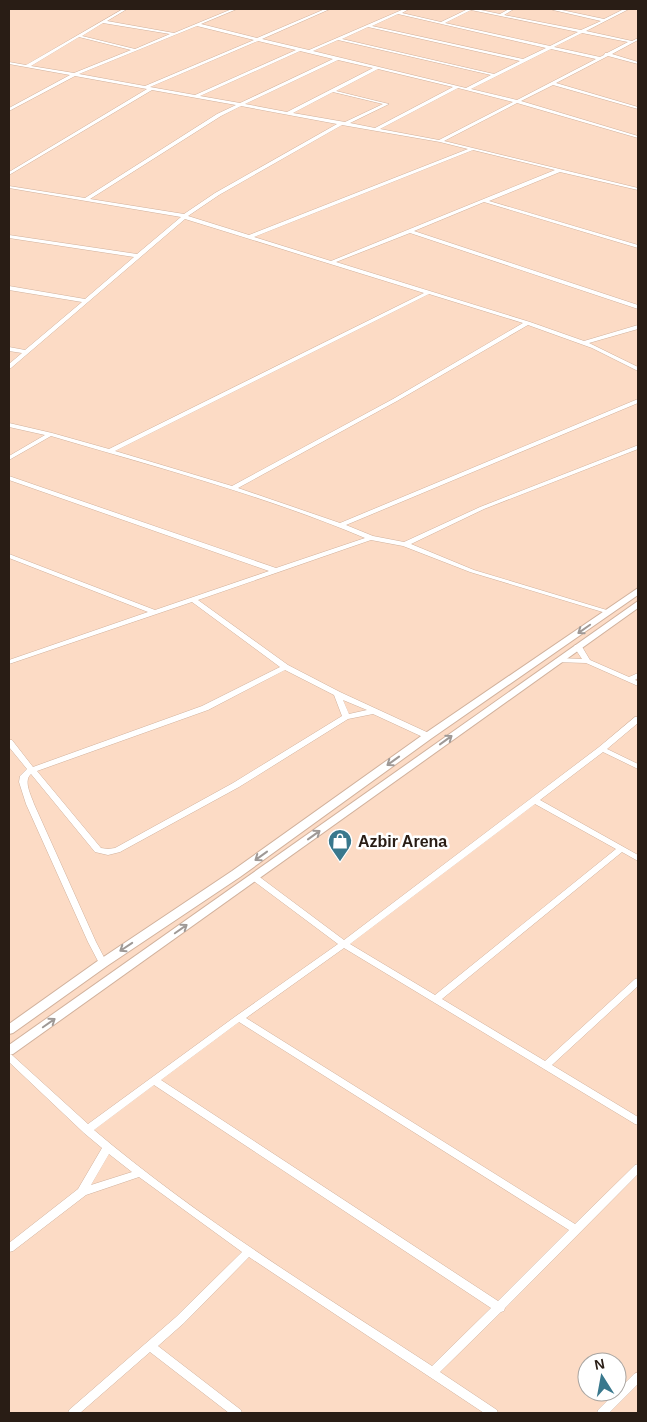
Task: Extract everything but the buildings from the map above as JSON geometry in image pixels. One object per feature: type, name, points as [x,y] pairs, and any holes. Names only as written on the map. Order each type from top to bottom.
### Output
[{"type":"main road","points":[[9,1030],[103,963],[236,874],[428,736],[638,591]]},
{"type":"main road","points":[[9,1051],[638,604]]},
{"type":"main road","points":[[471,707],[484,712]]},
{"type":"street","points":[[26,66],[126,9]]},
{"type":"street","points":[[9,110],[74,75],[235,9]]},
{"type":"street","points":[[9,174],[148,88],[328,9]]},
{"type":"street","points":[[308,52],[407,9]]},
{"type":"street","points":[[441,23],[471,9],[632,42]]},
{"type":"street","points":[[500,15],[512,9]]},
{"type":"street","points":[[553,9],[603,20]]},
{"type":"street","points":[[467,89],[627,9]]},
{"type":"street","points":[[397,13],[598,58]]},
{"type":"street","points":[[102,22],[176,34]]},
{"type":"street","points":[[198,25],[516,101],[638,137]]},
{"type":"street","points":[[367,26],[525,60]]},
{"type":"street","points":[[78,36],[136,50]]},
{"type":"street","points":[[338,39],[495,75]]},
{"type":"street","points":[[440,141],[638,39]]},
{"type":"street","points":[[195,97],[298,50]]},
{"type":"street","points":[[606,54],[638,63]]},
{"type":"street","points":[[85,200],[219,115],[336,59]]},
{"type":"street","points":[[9,63],[440,141],[638,189]]},
{"type":"street","points":[[289,113],[377,68]]},
{"type":"street","points":[[552,83],[638,108]]},
{"type":"street","points":[[376,129],[457,87]]},
{"type":"street","points":[[9,367],[184,216],[217,194],[344,123],[387,104],[332,91]]},
{"type":"street","points":[[250,237],[473,149]]},
{"type":"street","points":[[332,262],[560,170]]},
{"type":"street","points":[[9,187],[184,216],[528,323],[584,343],[638,369]]},
{"type":"street","points":[[485,201],[638,248]]},
{"type":"street","points":[[410,231],[638,308]]},
{"type":"street","points":[[9,236],[138,256]]},
{"type":"street","points":[[9,288],[86,301]]},
{"type":"street","points":[[108,452],[429,292]]},
{"type":"street","points":[[232,488],[395,400],[528,323]]},
{"type":"street","points":[[584,343],[638,327]]},
{"type":"street","points":[[9,349],[26,352]]},
{"type":"street","points":[[340,525],[638,401]]},
{"type":"street","points":[[9,425],[50,434],[232,488],[340,525],[371,538],[405,544],[472,571],[608,612]]},
{"type":"street","points":[[9,458],[50,434]]},
{"type":"street","points":[[405,544],[482,508],[638,447]]},
{"type":"street","points":[[9,478],[274,570]]},
{"type":"street","points":[[9,662],[371,538]]},
{"type":"street","points":[[9,556],[154,612]]},
{"type":"street","points":[[193,599],[285,667],[337,694],[428,736]]},
{"type":"street","points":[[578,647],[587,661]]},
{"type":"street","points":[[559,660],[587,661],[638,684]]},
{"type":"street","points":[[103,963],[30,804],[22,779],[31,770],[204,708],[285,667]]},
{"type":"street","points":[[630,680],[638,675]]},
{"type":"street","points":[[337,694],[346,717]]},
{"type":"street","points":[[9,742],[98,850],[108,852],[117,850],[236,785],[346,717],[375,711]]},
{"type":"street","points":[[87,1130],[239,1018],[344,944],[602,749],[638,719]]},
{"type":"street","points":[[602,749],[638,767]]},
{"type":"street","points":[[534,800],[638,858]]},
{"type":"street","points":[[436,999],[621,849]]},
{"type":"street","points":[[254,877],[344,944],[638,1121]]},
{"type":"street","points":[[546,1065],[638,981]]},
{"type":"street","points":[[239,1018],[575,1229]]},
{"type":"street","points":[[9,1057],[87,1130],[140,1172],[249,1251],[493,1413]]},
{"type":"street","points":[[156,1081],[500,1308]]},
{"type":"street","points":[[82,1192],[108,1147]]},
{"type":"street","points":[[433,1372],[500,1308],[575,1229],[638,1168]]},
{"type":"street","points":[[9,1248],[82,1192],[140,1172]]},
{"type":"street","points":[[73,1413],[180,1320],[249,1251]]},
{"type":"street","points":[[150,1346],[237,1413]]},
{"type":"street","points":[[602,1413],[638,1377]]},
{"type":"place","name":"Azbir Arena","points":[[340,862]]}]
